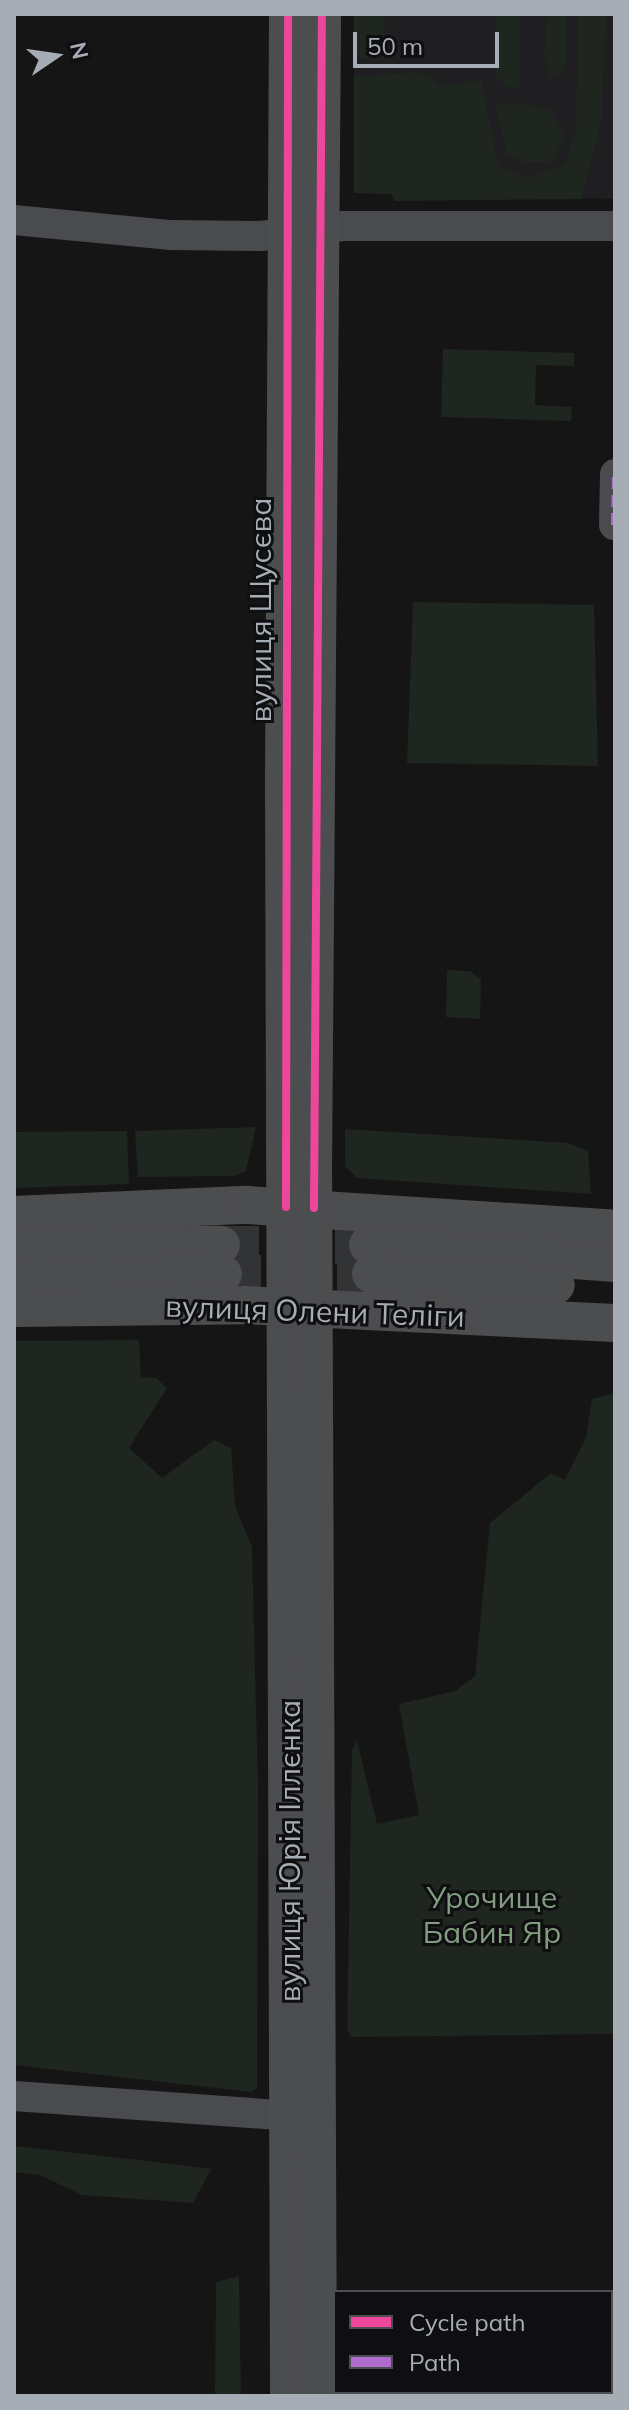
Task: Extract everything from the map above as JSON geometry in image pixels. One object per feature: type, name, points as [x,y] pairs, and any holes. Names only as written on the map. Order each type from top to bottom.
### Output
[{"type":"main road","name":"вулиця Щусєва","points":[[288,14],[303,232],[300,1207],[303,1307]]},
{"type":"main road","name":"вулиця Щусєва","points":[[303,232],[322,14]]},
{"type":"main road","points":[[14,1215],[300,1207],[615,1229]]},
{"type":"main road","name":"вулиця Олени Теліги","points":[[14,1247],[222,1259],[14,1277]]},
{"type":"main road","name":"вулиця Олени Теліги","points":[[615,1263],[369,1260],[615,1288]]},
{"type":"main road","name":"вулиця Олени Теліги","points":[[14,1308],[303,1307],[615,1323]]},
{"type":"main road","name":"вулиця Юрія Іллєнка","points":[[289,2396],[303,2117],[303,1307]]},
{"type":"main road","name":"вулиця Юрія Іллєнка","points":[[303,2117],[318,2396]]},
{"type":"street","points":[[14,220],[171,235],[615,226]]},
{"type":"street","points":[[614,525],[615,474]]},
{"type":"street","points":[[14,2096],[303,2117]]},
{"type":"shaded area","points":[[354,14],[615,14],[615,199],[354,193]]},
{"type":"green space","points":[[354,14],[384,14],[385,56],[354,59]]},
{"type":"green space","points":[[495,14],[521,14],[519,87],[508,88],[496,77]]},
{"type":"green space","points":[[548,14],[567,14],[566,62],[563,72],[550,77],[544,58]]},
{"type":"green space","points":[[578,14],[606,14],[601,124],[582,199],[395,201],[391,194],[354,193],[354,77],[416,72],[432,77],[439,87],[481,80],[498,166],[529,178],[565,164],[576,131]]},
{"type":"green space","points":[[520,103],[550,110],[563,129],[565,138],[552,161],[521,163],[506,152],[495,104]]},
{"type":"green space","points":[[443,349],[574,353],[574,366],[536,365],[535,405],[572,407],[571,421],[441,417]]},
{"type":"green space","points":[[413,602],[594,605],[598,766],[407,763]]},
{"type":"green space","points":[[447,970],[470,971],[481,979],[480,1019],[446,1017]]},
{"type":"green space","points":[[256,1127],[246,1171],[234,1176],[138,1177],[135,1131]]},
{"type":"green space","points":[[345,1129],[569,1143],[588,1151],[591,1194],[357,1178],[345,1166]]},
{"type":"green space","points":[[127,1131],[129,1184],[14,1188],[14,1132]]},
{"type":"green space","points":[[139,1340],[141,1377],[156,1378],[167,1388],[129,1448],[162,1478],[214,1440],[231,1448],[235,1506],[252,1547],[258,1788],[257,2088],[251,2092],[14,2065],[14,1341]]},
{"type":"green space","name":"Урочище Бабин Яр","points":[[615,1393],[615,2034],[352,2037],[347,2030],[352,1751],[357,1740],[377,1824],[419,1815],[399,1704],[455,1691],[475,1676],[490,1523],[551,1473],[565,1480],[586,1437],[592,1399]]},
{"type":"green space","points":[[14,2146],[211,2169],[193,2203],[82,2195],[40,2175],[14,2172]]},
{"type":"green space","points":[[239,2276],[241,2396],[215,2396],[216,2282]]},
{"type":"tunnel","points":[[221,1245],[368,1245]]},
{"type":"tunnel","points":[[223,1274],[371,1274]]},
{"type":"marked path","points":[[614,525],[615,474]]},
{"type":"cycle path","points":[[286,1207],[288,14]]},
{"type":"cycle path","points":[[314,1208],[322,14]]}]
